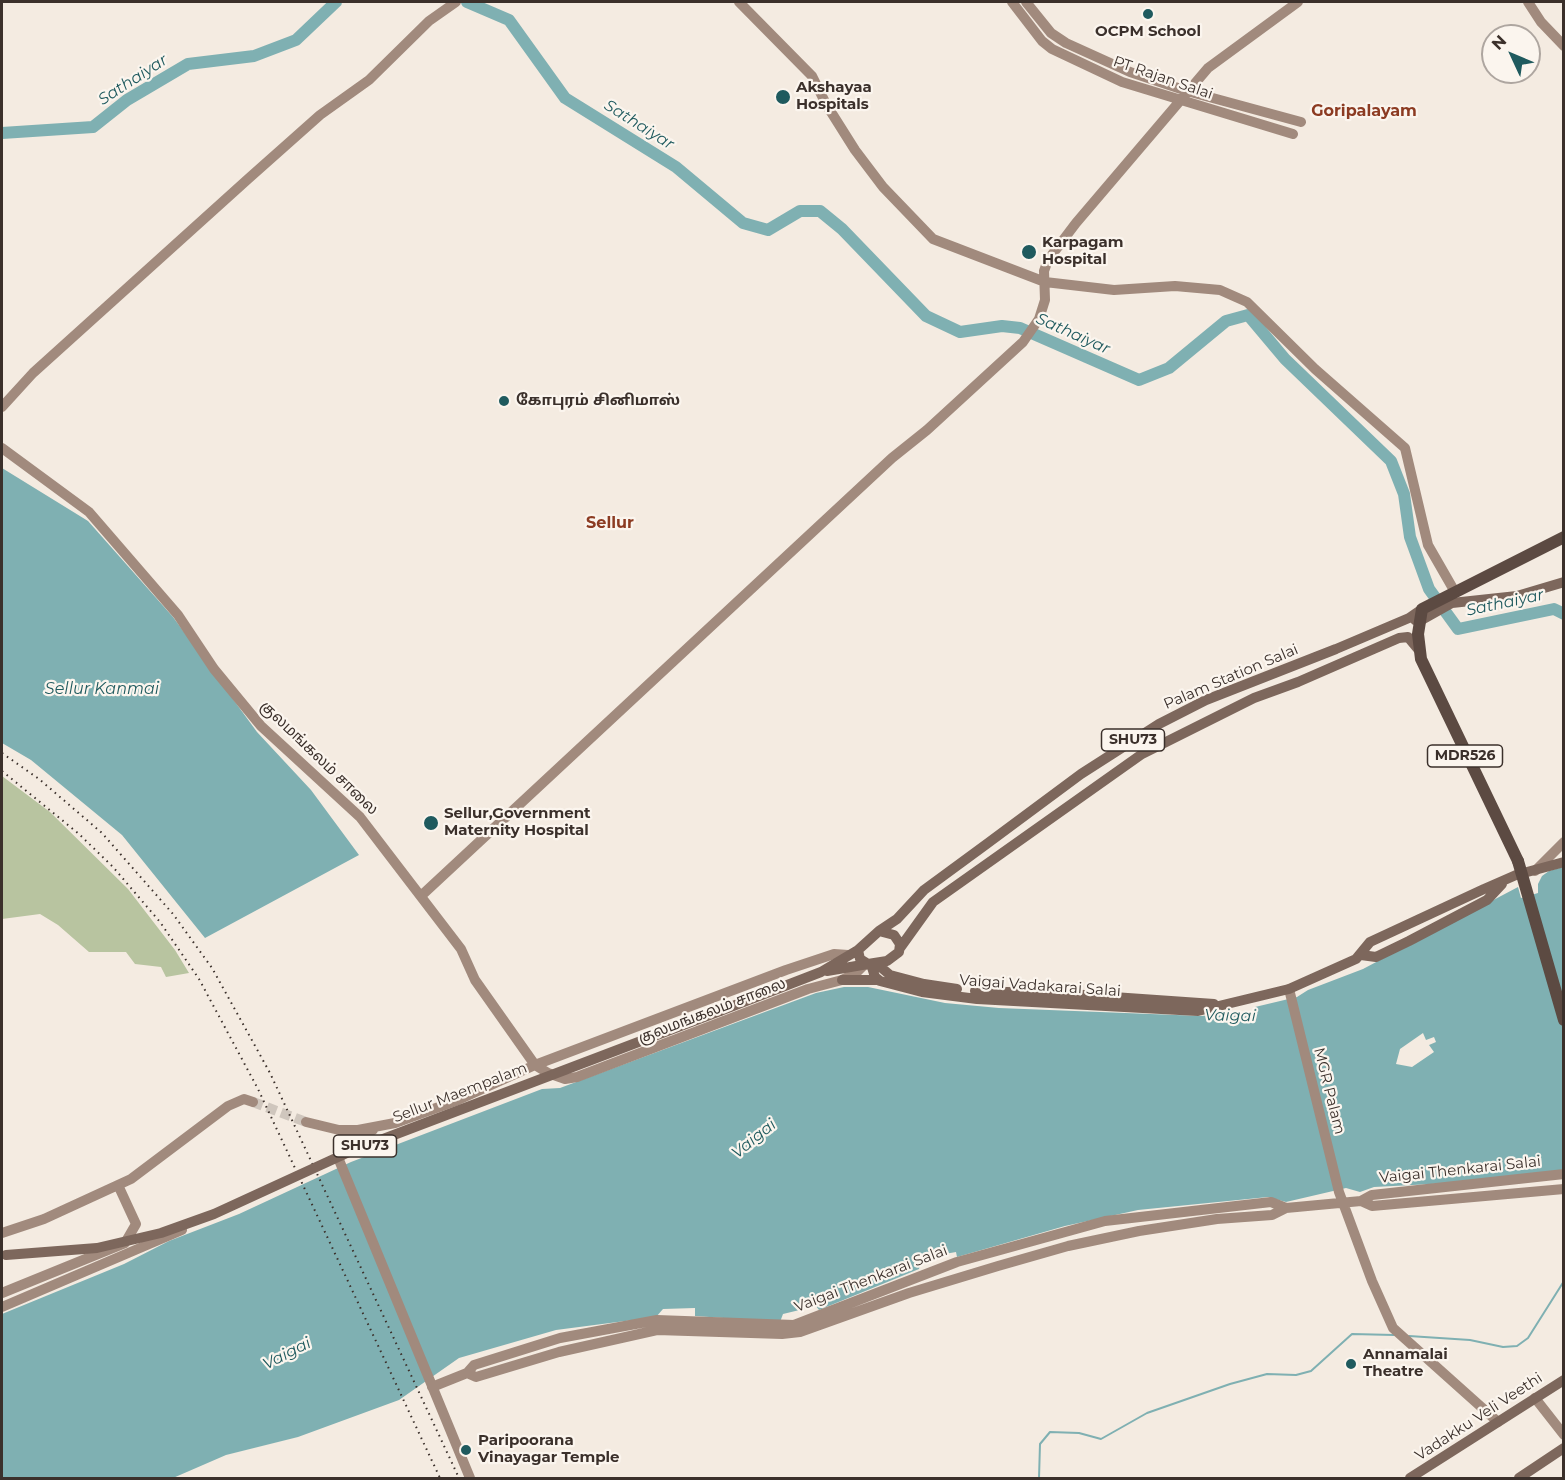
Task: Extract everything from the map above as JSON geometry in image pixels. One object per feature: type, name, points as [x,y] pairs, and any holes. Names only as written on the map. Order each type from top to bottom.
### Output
[{"type":"highway","name":"Palam Station Salai","points":[[1421,615],[1563,537]]},
{"type":"highway","name":"MDR526","points":[[1421,615],[1418,649],[1460,746],[1518,861],[1563,1020]]},
{"type":"main road","points":[[1451,597],[1517,596],[1563,582]]},
{"type":"main road","name":"Palam Station Salai","points":[[879,931],[897,919],[924,890],[1081,774],[1159,724],[1206,700],[1237,690],[1421,615]]},
{"type":"main road","name":"Palam Station Salai","points":[[898,951],[933,902],[1142,754],[1254,698],[1298,682],[1399,638],[1408,637],[1418,649]]},
{"type":"main road","name":"Vaigai Vadakarai Salai","points":[[842,980],[879,980],[922,992],[977,999],[1198,1011],[1222,1004],[1289,993],[1361,955],[1370,942],[1507,879],[1563,862]]},
{"type":"main road","points":[[879,931],[894,935],[899,968],[909,980]]},
{"type":"main road","name":"SHU73","points":[[821,972],[853,952],[879,931]]},
{"type":"main road","name":"SHU73","points":[[821,972],[870,964],[898,951]]},
{"type":"main road","points":[[853,952],[870,964],[879,980]]},
{"type":"main road","name":"Vaigai Vadakarai Salai","points":[[870,964],[884,972],[909,980],[980,992],[1070,994],[1222,1004]]},
{"type":"main road","name":"Sellur Maempalam","points":[[4,1255],[97,1248],[161,1233],[214,1214],[349,1152],[821,972]]},
{"type":"main road","name":"Vadakku Veli Veethi","points":[[1410,1479],[1563,1380]]},
{"type":"main road","points":[[1519,1479],[1563,1448]]},
{"type":"street","points":[[739,2],[812,76],[826,104],[855,150],[883,187],[933,239],[1045,282],[1114,290],[1175,286],[1220,290],[1247,302],[1352,403],[1405,448],[1428,545],[1451,597]]},
{"type":"street","name":"PT Rajan Salai","points":[[1012,2],[1042,41],[1052,49],[1122,82],[1293,134]]},
{"type":"street","name":"PT Rajan Salai","points":[[1026,2],[1051,33],[1066,43],[1130,72],[1187,91],[1301,122]]},
{"type":"street","points":[[422,895],[886,464],[927,430],[1023,342],[1039,319],[1045,300],[1048,260],[1076,223],[1133,159],[1187,91],[1221,56],[1298,2]]},
{"type":"street","points":[[1528,2],[1541,22],[1563,46]]},
{"type":"street","points":[[2,407],[33,373],[252,175],[320,116],[369,80],[429,21],[453,4]]},
{"type":"street","name":"குலமங்கலம் சாலை","points":[[2,448],[89,512],[178,615],[214,669],[261,726],[360,817],[422,895],[461,949],[475,980],[535,1065],[564,1079],[577,1077],[808,989],[842,980],[870,964]]},
{"type":"street","points":[[1535,870],[1563,842]]},
{"type":"street","name":"குலமங்கலம் சாலை","points":[[535,1065],[786,970],[834,954],[853,952]]},
{"type":"street","name":"MGR Palam","points":[[1289,993],[1341,1197],[1393,1328],[1498,1422]]},
{"type":"street","points":[[470,1479],[348,1186],[339,1156],[344,1148],[378,1127],[458,1100],[535,1065]]},
{"type":"street","points":[[2,1233],[44,1219],[131,1179],[228,1106],[244,1099],[253,1102]]},
{"type":"street","points":[[306,1122],[339,1130],[378,1127]]},
{"type":"street","name":"Vaigai Thenkarai Salai","points":[[1361,1201],[1372,1195],[1563,1174]]},
{"type":"street","points":[[2,1293],[123,1245],[136,1224],[118,1185]]},
{"type":"street","name":"Vaigai Thenkarai Salai","points":[[467,1373],[476,1377],[559,1352],[657,1330],[782,1334],[800,1332],[909,1293],[1068,1246],[1150,1229],[1217,1219],[1272,1215],[1286,1208],[1341,1197],[1372,1206],[1563,1189]]},
{"type":"street","name":"Vaigai Thenkarai Salai","points":[[431,1385],[467,1373],[474,1365],[560,1338],[657,1320],[794,1325],[957,1262],[1105,1221],[1271,1202],[1286,1208]]},
{"type":"street","name":"Sellur Maempalam","points":[[2,1307],[121,1258],[214,1214]]},
{"type":"street","points":[[1535,1398],[1563,1435]]},
{"type":"green space","points":[[2,776],[50,812],[128,889],[175,950],[189,973],[166,977],[161,967],[135,964],[126,952],[89,952],[58,925],[40,914],[2,919]]},
{"type":"water","name":"Sellur Kanmai","points":[[2,468],[88,521],[173,617],[257,732],[311,790],[359,855],[205,938],[122,835],[31,760],[2,743]]},
{"type":"water","name":"Vaigai","points":[[1563,867],[1563,1172],[1451,1183],[1374,1187],[1360,1192],[1346,1188],[1286,1202],[1268,1197],[1138,1210],[1065,1226],[957,1257],[956,1252],[922,1258],[919,1269],[819,1310],[816,1306],[783,1314],[780,1322],[695,1316],[695,1308],[663,1309],[656,1317],[556,1330],[459,1358],[399,1400],[298,1437],[226,1455],[173,1478],[2,1478],[2,1314],[124,1264],[169,1241],[239,1214],[351,1162],[542,1089],[560,1088],[816,993],[844,987],[868,987],[945,1003],[999,1008],[1201,1016],[1256,1012],[1255,1007],[1297,997],[1308,990],[1363,969],[1518,887],[1521,898],[1538,893],[1538,884],[1542,876],[1549,871]],"holes":[[[1423,1033],[1426,1040],[1434,1037],[1436,1042],[1429,1045],[1434,1052],[1412,1067],[1396,1064],[1400,1049]]]},
{"type":"waterway","name":"Sathaiyar","points":[[2,133],[93,127],[127,100],[188,64],[254,56],[296,40],[336,2]]},
{"type":"waterway","name":"Sathaiyar","points":[[467,2],[509,20],[565,98],[676,167],[743,223],[768,230],[800,211],[820,211],[842,229],[926,316],[960,332],[1002,326],[1020,328],[1139,380],[1169,368],[1226,321],[1248,315],[1285,359],[1391,461],[1404,494],[1410,537],[1429,589],[1458,629],[1554,609],[1564,614]]},
{"type":"waterway","points":[[1409,1336],[1470,1340],[1503,1347],[1517,1346],[1528,1338],[1564,1281]]},
{"type":"waterway","points":[[1039,1478],[1040,1444],[1050,1432],[1079,1433],[1101,1439],[1147,1413],[1230,1384],[1267,1374],[1296,1375],[1311,1371],[1352,1334],[1394,1335]]},
{"type":"tunnel","points":[[253,1102],[306,1122]]},
{"type":"railway","points":[[2,753],[39,779],[102,833],[173,914],[212,968],[270,1073],[459,1478]]},
{"type":"railway","points":[[2,771],[79,834],[113,867],[160,922],[199,979],[258,1089],[440,1478]]},
{"type":"place","name":"OCPM School","points":[[1148,14]]},
{"type":"place","name":"Akshayaa Hospitals","points":[[783,97]]},
{"type":"place","name":"Karpagam Hospital","points":[[1029,252]]},
{"type":"place","name":"கோபுரம் சினிமாஸ்","points":[[504,401]]},
{"type":"place","name":"Sellur,Government Maternity Hospital","points":[[431,823]]},
{"type":"place","name":"Annamalai Theatre","points":[[1351,1364]]},
{"type":"place","name":"Paripoorana Vinayagar Temple","points":[[466,1450]]},
{"type":"district","name":"Goripalayam","points":[[1364,111]]},
{"type":"district","name":"Sellur","points":[[610,523]]}]
